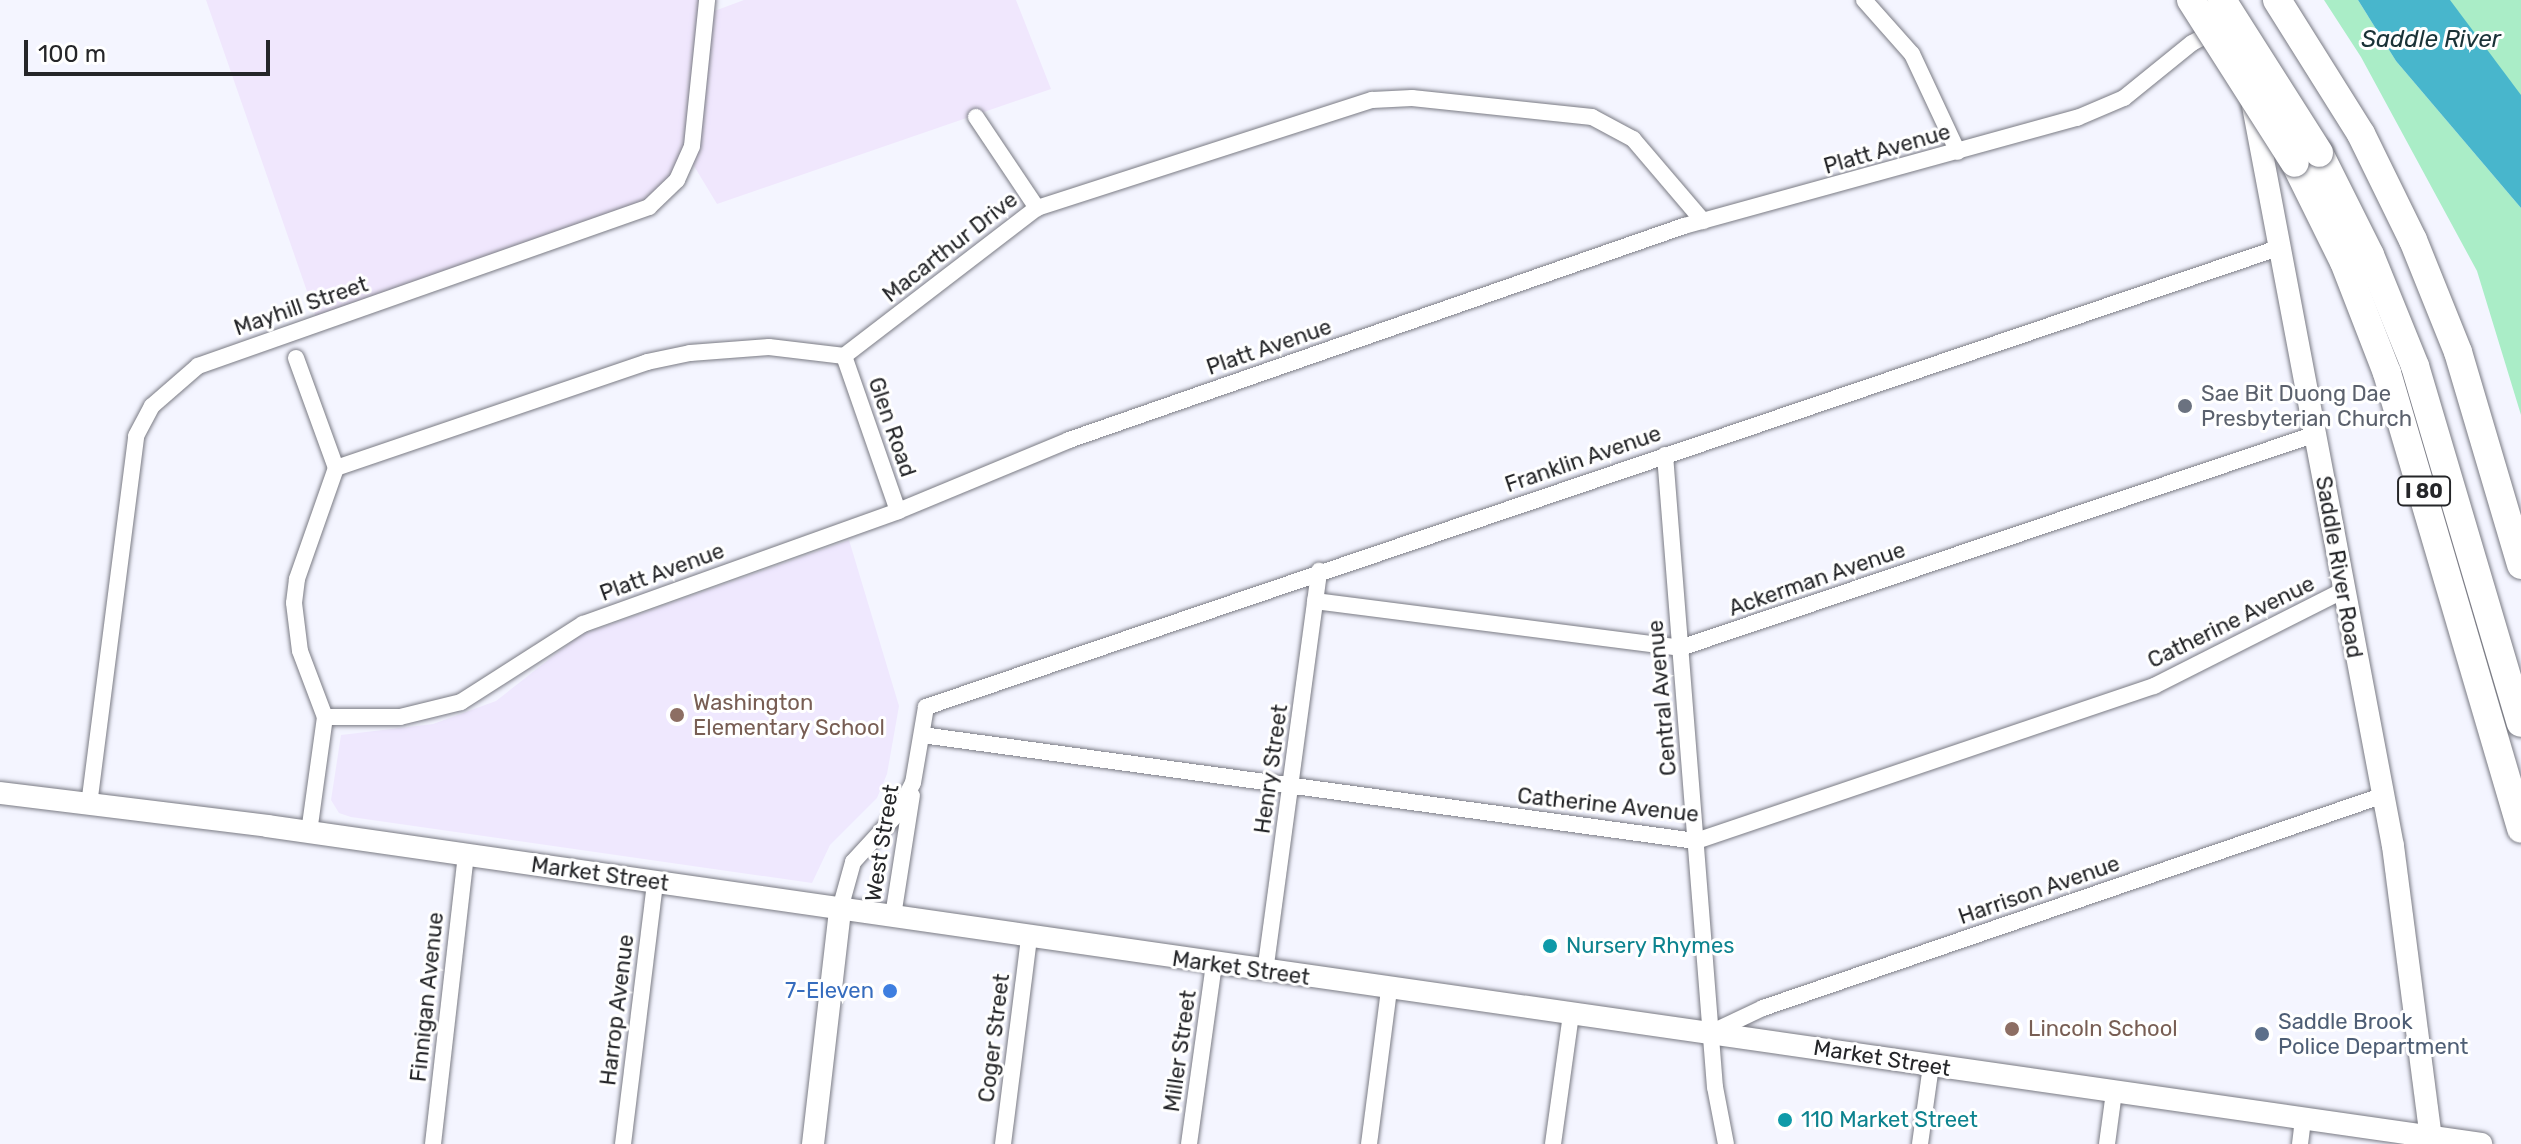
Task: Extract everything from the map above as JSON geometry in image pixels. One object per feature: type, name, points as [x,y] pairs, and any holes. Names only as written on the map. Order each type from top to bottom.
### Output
[{"type":"highway","name":"I 80","points":[[2191,0],[2307,158],[2370,255],[2415,366],[2521,723]]},
{"type":"highway","points":[[2277,0],[2361,134],[2413,240],[2458,352],[2521,565]]},
{"type":"highway","name":"I 80","points":[[2227,7],[2307,158],[2387,373],[2521,829]]},
{"type":"main road","name":"Saddle River Road","points":[[2227,7],[2281,247],[2342,591],[2384,795],[2431,1137]]},
{"type":"main road","name":"Market Street","points":[[0,793],[309,832],[1265,972],[2481,1144]]},
{"type":"main road","points":[[813,1144],[840,909]]},
{"type":"street","name":"Mayhill Street","points":[[89,805],[136,436],[152,406],[198,366],[649,207],[677,180],[692,146],[707,0]]},
{"type":"street","points":[[1864,0],[1912,54],[1958,152]]},
{"type":"street","name":"Platt Avenue","points":[[325,717],[400,717],[461,702],[583,624],[898,511],[1069,440],[1703,221],[2077,118],[2124,98],[2192,43],[2227,7]]},
{"type":"street","name":"Macarthur Drive","points":[[844,356],[1037,208],[1342,105],[1412,98],[1592,117],[1633,139],[1703,221]]},
{"type":"street","points":[[976,117],[1037,208]]},
{"type":"street","name":"Franklin Avenue","points":[[922,735],[926,707],[1319,571],[2281,247]]},
{"type":"street","points":[[336,468],[676,356],[769,347],[844,356]]},
{"type":"street","name":"Glen Road","points":[[844,356],[898,511]]},
{"type":"street","points":[[296,358],[336,468],[297,579],[294,603],[300,651],[325,717],[309,832]]},
{"type":"street","name":"Ackerman Avenue","points":[[1315,601],[1680,648],[2316,434]]},
{"type":"street","name":"Central Avenue","points":[[1665,455],[1710,1033],[1726,1144]]},
{"type":"street","name":"Henry Street","points":[[1265,972],[1319,571]]},
{"type":"street","name":"Catherine Avenue","points":[[922,735],[1696,841],[2154,686],[2342,591]]},
{"type":"street","name":"West Street","points":[[893,916],[922,735]]},
{"type":"street","name":"West Street","points":[[840,909],[853,862],[897,814],[915,776]]},
{"type":"street","name":"Harrison Avenue","points":[[1710,1033],[1763,1008],[2384,795]]},
{"type":"street","name":"Finnigan Avenue","points":[[433,1144],[466,856]]},
{"type":"street","name":"Harrop Avenue","points":[[623,1144],[655,882]]},
{"type":"street","name":"Coger Street","points":[[1003,1144],[1029,938]]},
{"type":"street","name":"Miller Street","points":[[1189,1144],[1214,964]]},
{"type":"street","points":[[1369,1144],[1389,989]]},
{"type":"street","points":[[1553,1144],[1571,1014]]},
{"type":"street","points":[[1920,1144],[1931,1066]]},
{"type":"street","points":[[2107,1144],[2114,1092]]},
{"type":"street","points":[[2300,1144],[2303,1119]]},
{"type":"shaded area","points":[[206,0],[710,0],[709,13],[744,0],[1016,0],[1051,89],[717,204],[691,161],[655,205],[319,326]]},
{"type":"shaded area","name":"Washington Elementary School","points":[[849,540],[899,706],[887,774],[877,798],[830,845],[812,883],[351,817],[339,813],[331,800],[341,735],[433,724],[496,701],[580,635]]},
{"type":"green space","points":[[2324,0],[2358,0],[2396,61],[2521,208],[2521,415],[2477,271],[2361,57]]},
{"type":"green space","points":[[2437,0],[2521,0],[2521,105]]},
{"type":"water","name":"Saddle River","points":[[2358,0],[2450,0],[2521,95],[2521,208],[2396,61]]},
{"type":"place","name":"Sae Bit Duong Dae Presbyterian Church","points":[[2185,406]]},
{"type":"place","name":"Washington Elementary School","points":[[677,715]]},
{"type":"place","name":"Nursery Rhymes","points":[[1550,946]]},
{"type":"place","name":"7-Eleven","points":[[890,991]]},
{"type":"place","name":"Lincoln School","points":[[2012,1029]]},
{"type":"place","name":"Saddle Brook Police Department","points":[[2262,1034]]},
{"type":"place","name":"110 Market Street","points":[[1785,1120]]}]
